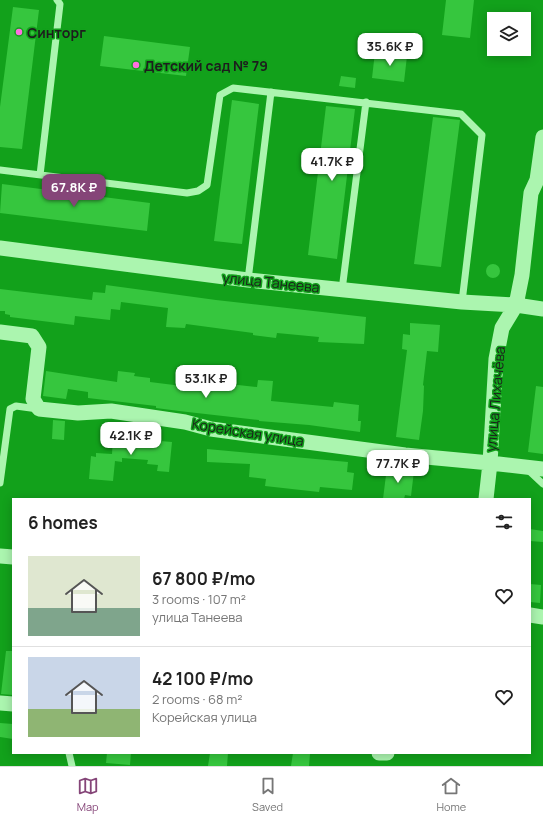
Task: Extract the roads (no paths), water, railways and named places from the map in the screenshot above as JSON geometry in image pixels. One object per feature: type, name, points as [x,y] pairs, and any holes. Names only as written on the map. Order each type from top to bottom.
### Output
[{"type":"street","name":"улица Лихачёва","points":[[486,498],[490,462],[496,359],[502,328],[516,305],[522,275],[531,193],[540,180],[543,138]]},
{"type":"street","name":"улица Танеева","points":[[0,248],[248,280],[462,302],[543,308]]},
{"type":"street","points":[[0,332],[32,336],[39,347],[33,399],[39,409]]},
{"type":"street","name":"Корейская улица","points":[[39,409],[78,413],[111,411],[185,422],[211,429],[292,440],[405,455],[490,462],[543,469]]},
{"type":"street","points":[[0,556],[12,557]]},
{"type":"street","points":[[531,616],[543,616]]},
{"type":"street","points":[[0,703],[12,704]]},
{"type":"lane","points":[[40,175],[60,4],[57,0]]},
{"type":"lane","points":[[0,170],[187,193],[198,191],[206,185],[220,95],[233,88],[461,114],[482,135],[462,302]]},
{"type":"lane","points":[[248,280],[271,92]]},
{"type":"lane","points":[[342,290],[366,102]]},
{"type":"lane","points":[[0,483],[10,409],[16,406],[39,409]]},
{"type":"lane","points":[[524,466],[543,484]]},
{"type":"lane","points":[[70,754],[72,766]]},
{"type":"place","name":"Синторг","points":[[19,32]]},
{"type":"place","name":"Детский сад № 79","points":[[136,65]]}]
